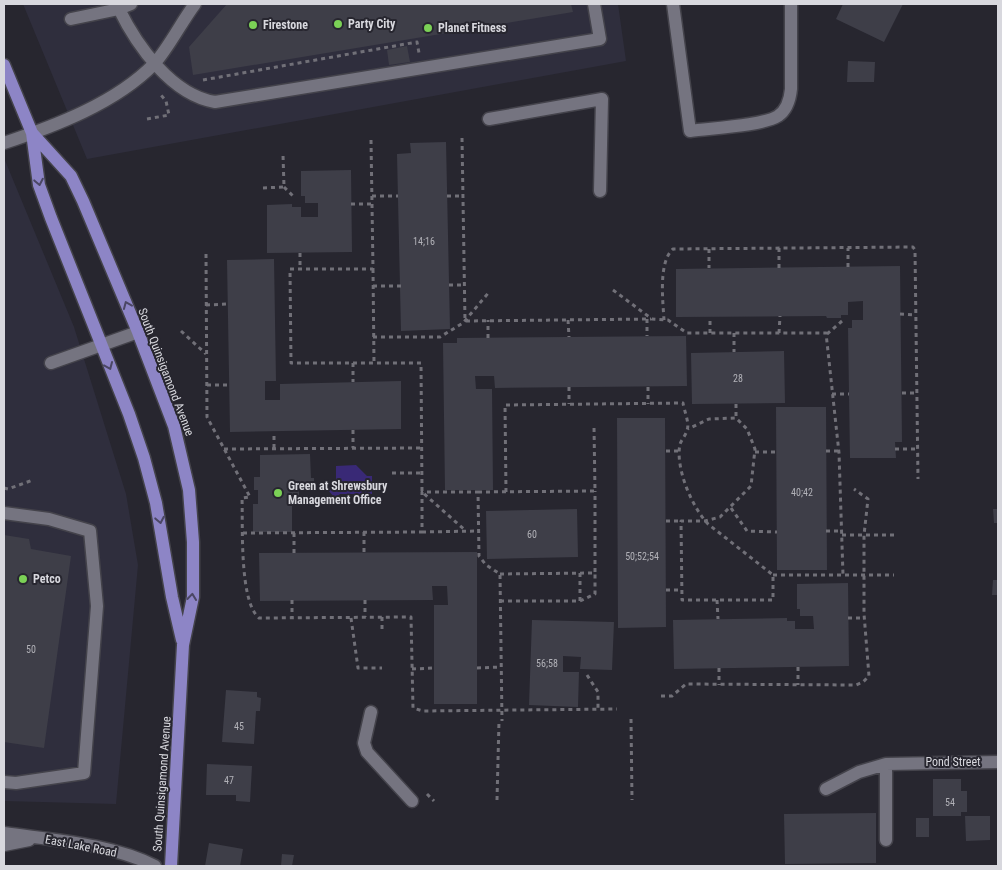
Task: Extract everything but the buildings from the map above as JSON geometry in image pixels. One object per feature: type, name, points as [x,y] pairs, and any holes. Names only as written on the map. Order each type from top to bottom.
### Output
[{"type":"main road","name":"South Quinsigamond Avenue","points":[[4,64],[32,133],[40,185],[100,344],[130,414],[144,458],[156,503],[172,597],[183,644]]},
{"type":"main road","name":"South Quinsigamond Avenue","points":[[32,133],[71,176],[138,332],[174,426],[189,490],[194,542],[193,596],[183,644],[171,866]]},
{"type":"street","points":[[4,143],[32,133],[110,98],[134,81],[156,62],[195,4]]},
{"type":"street","points":[[71,19],[125,6],[135,39],[188,94],[201,100],[230,102],[600,39],[594,4]]},
{"type":"street","points":[[673,4],[690,131],[766,121],[779,115],[786,107],[791,89],[791,4]]},
{"type":"street","points":[[489,119],[602,99],[600,191]]},
{"type":"street","points":[[51,363],[138,332]]},
{"type":"street","points":[[4,513],[49,519],[90,531],[97,606],[84,773],[4,782]]},
{"type":"street","points":[[371,712],[364,743],[367,752],[412,801]]},
{"type":"street","name":"Pond Street","points":[[826,789],[859,772],[886,764],[909,762],[998,762]]},
{"type":"street","points":[[886,764],[886,840]]},
{"type":"street","name":"East Lake Road","points":[[4,833],[137,857],[155,866]]},
{"type":"street","points":[[4,845],[39,838]]},
{"type":"path","points":[[200,80],[417,42]]},
{"type":"path","points":[[147,119],[169,114],[166,100]]},
{"type":"path","points":[[462,138],[465,321]]},
{"type":"path","points":[[371,140],[374,363]]},
{"type":"path","points":[[283,156],[284,187],[295,198]]},
{"type":"path","points":[[263,188],[284,187]]},
{"type":"path","points":[[372,196],[398,196]]},
{"type":"path","points":[[447,196],[463,196]]},
{"type":"path","points":[[351,204],[372,204]]},
{"type":"path","points":[[664,320],[662,285],[669,253],[673,249],[913,247],[915,250],[918,479]]},
{"type":"path","points":[[779,248],[779,268]]},
{"type":"path","points":[[848,248],[848,266]]},
{"type":"path","points":[[709,249],[709,268]]},
{"type":"path","points":[[300,252],[300,269]]},
{"type":"path","points":[[206,254],[207,417],[250,497],[242,498],[247,598],[250,608],[259,618],[411,617],[412,708],[423,711],[617,709]]},
{"type":"path","points":[[373,269],[290,269],[291,363],[421,363],[422,532]]},
{"type":"path","points":[[373,286],[400,286]]},
{"type":"path","points":[[449,286],[464,286]]},
{"type":"path","points":[[613,290],[652,319]]},
{"type":"path","points":[[373,337],[440,337],[465,321],[490,291]]},
{"type":"path","points":[[206,305],[228,304]]},
{"type":"path","points":[[900,314],[916,314]]},
{"type":"path","points":[[779,333],[780,316]]},
{"type":"path","points":[[710,317],[710,333]]},
{"type":"path","points":[[647,319],[648,336]]},
{"type":"path","points":[[465,321],[652,319],[664,320],[687,333],[826,334],[842,321]]},
{"type":"path","points":[[488,320],[488,338]]},
{"type":"path","points":[[568,320],[569,337]]},
{"type":"path","points":[[181,331],[206,355]]},
{"type":"path","points":[[734,333],[734,352]]},
{"type":"path","points":[[826,334],[839,451],[843,575]]},
{"type":"path","points":[[354,363],[354,382]]},
{"type":"path","points":[[207,385],[229,385]]},
{"type":"path","points":[[569,387],[569,404]]},
{"type":"path","points":[[648,387],[648,404]]},
{"type":"path","points":[[902,393],[917,393]]},
{"type":"path","points":[[832,394],[849,394]]},
{"type":"path","points":[[506,492],[505,404],[683,403],[688,429]]},
{"type":"path","points":[[666,521],[705,520],[720,517],[751,486],[755,452],[747,429],[736,418],[736,404]]},
{"type":"path","points":[[736,418],[709,419],[688,429],[680,444],[680,458],[691,500],[705,520],[773,575],[894,575]]},
{"type":"path","points":[[500,601],[580,601],[595,594],[594,427]]},
{"type":"path","points":[[353,430],[353,448]]},
{"type":"path","points":[[274,432],[274,448]]},
{"type":"path","points":[[224,449],[421,448]]},
{"type":"path","points":[[895,449],[918,449]]},
{"type":"path","points":[[666,452],[680,451]]},
{"type":"path","points":[[826,452],[839,451]]},
{"type":"path","points":[[755,452],[776,452]]},
{"type":"path","points":[[392,472],[422,473]]},
{"type":"path","points":[[4,488],[8,489],[33,480]]},
{"type":"path","points":[[661,696],[672,696],[686,684],[856,686],[869,676],[864,575],[864,535],[868,499],[854,489]]},
{"type":"path","points":[[422,492],[595,491]]},
{"type":"path","points":[[422,492],[466,531]]},
{"type":"path","points":[[478,492],[479,556],[486,565],[500,574],[595,573]]},
{"type":"path","points":[[731,508],[747,531],[777,532]]},
{"type":"path","points":[[681,521],[682,600],[773,600],[773,575]]},
{"type":"path","points":[[243,533],[479,531]]},
{"type":"path","points":[[826,531],[864,535],[895,535]]},
{"type":"path","points":[[364,532],[364,553]]},
{"type":"path","points":[[294,533],[294,553]]},
{"type":"path","points":[[580,573],[580,601]]},
{"type":"path","points":[[497,800],[502,710],[500,574]]},
{"type":"path","points":[[666,590],[682,590]]},
{"type":"path","points":[[292,600],[292,618]]},
{"type":"path","points":[[365,600],[365,617]]},
{"type":"path","points":[[717,600],[718,619]]},
{"type":"path","points":[[382,617],[382,631]]},
{"type":"path","points":[[351,618],[358,668],[382,668]]},
{"type":"path","points":[[848,618],[865,618]]},
{"type":"path","points":[[477,668],[501,667]]},
{"type":"path","points":[[798,667],[798,686]]},
{"type":"path","points":[[412,669],[434,668]]},
{"type":"path","points":[[719,668],[719,685]]},
{"type":"path","points":[[587,675],[598,692],[598,709]]},
{"type":"path","points":[[631,719],[632,800]]},
{"type":"shaded area","points":[[23,4],[618,4],[626,61],[87,159]]},
{"type":"shaded area","points":[[4,158],[74,327],[126,494],[138,565],[116,804],[4,801]]},
{"type":"shaded area","points":[[356,465],[367,476],[372,476],[372,494],[340,494],[335,498],[327,489],[336,482],[336,466]]},
{"type":"place","name":"Party City","points":[[338,24]]},
{"type":"place","name":"Firestone","points":[[253,25]]},
{"type":"place","name":"Planet Fitness","points":[[428,28]]},
{"type":"place","name":"Green at Shrewsbury Management Office","points":[[278,493]]},
{"type":"place","name":"Petco","points":[[23,579]]}]
